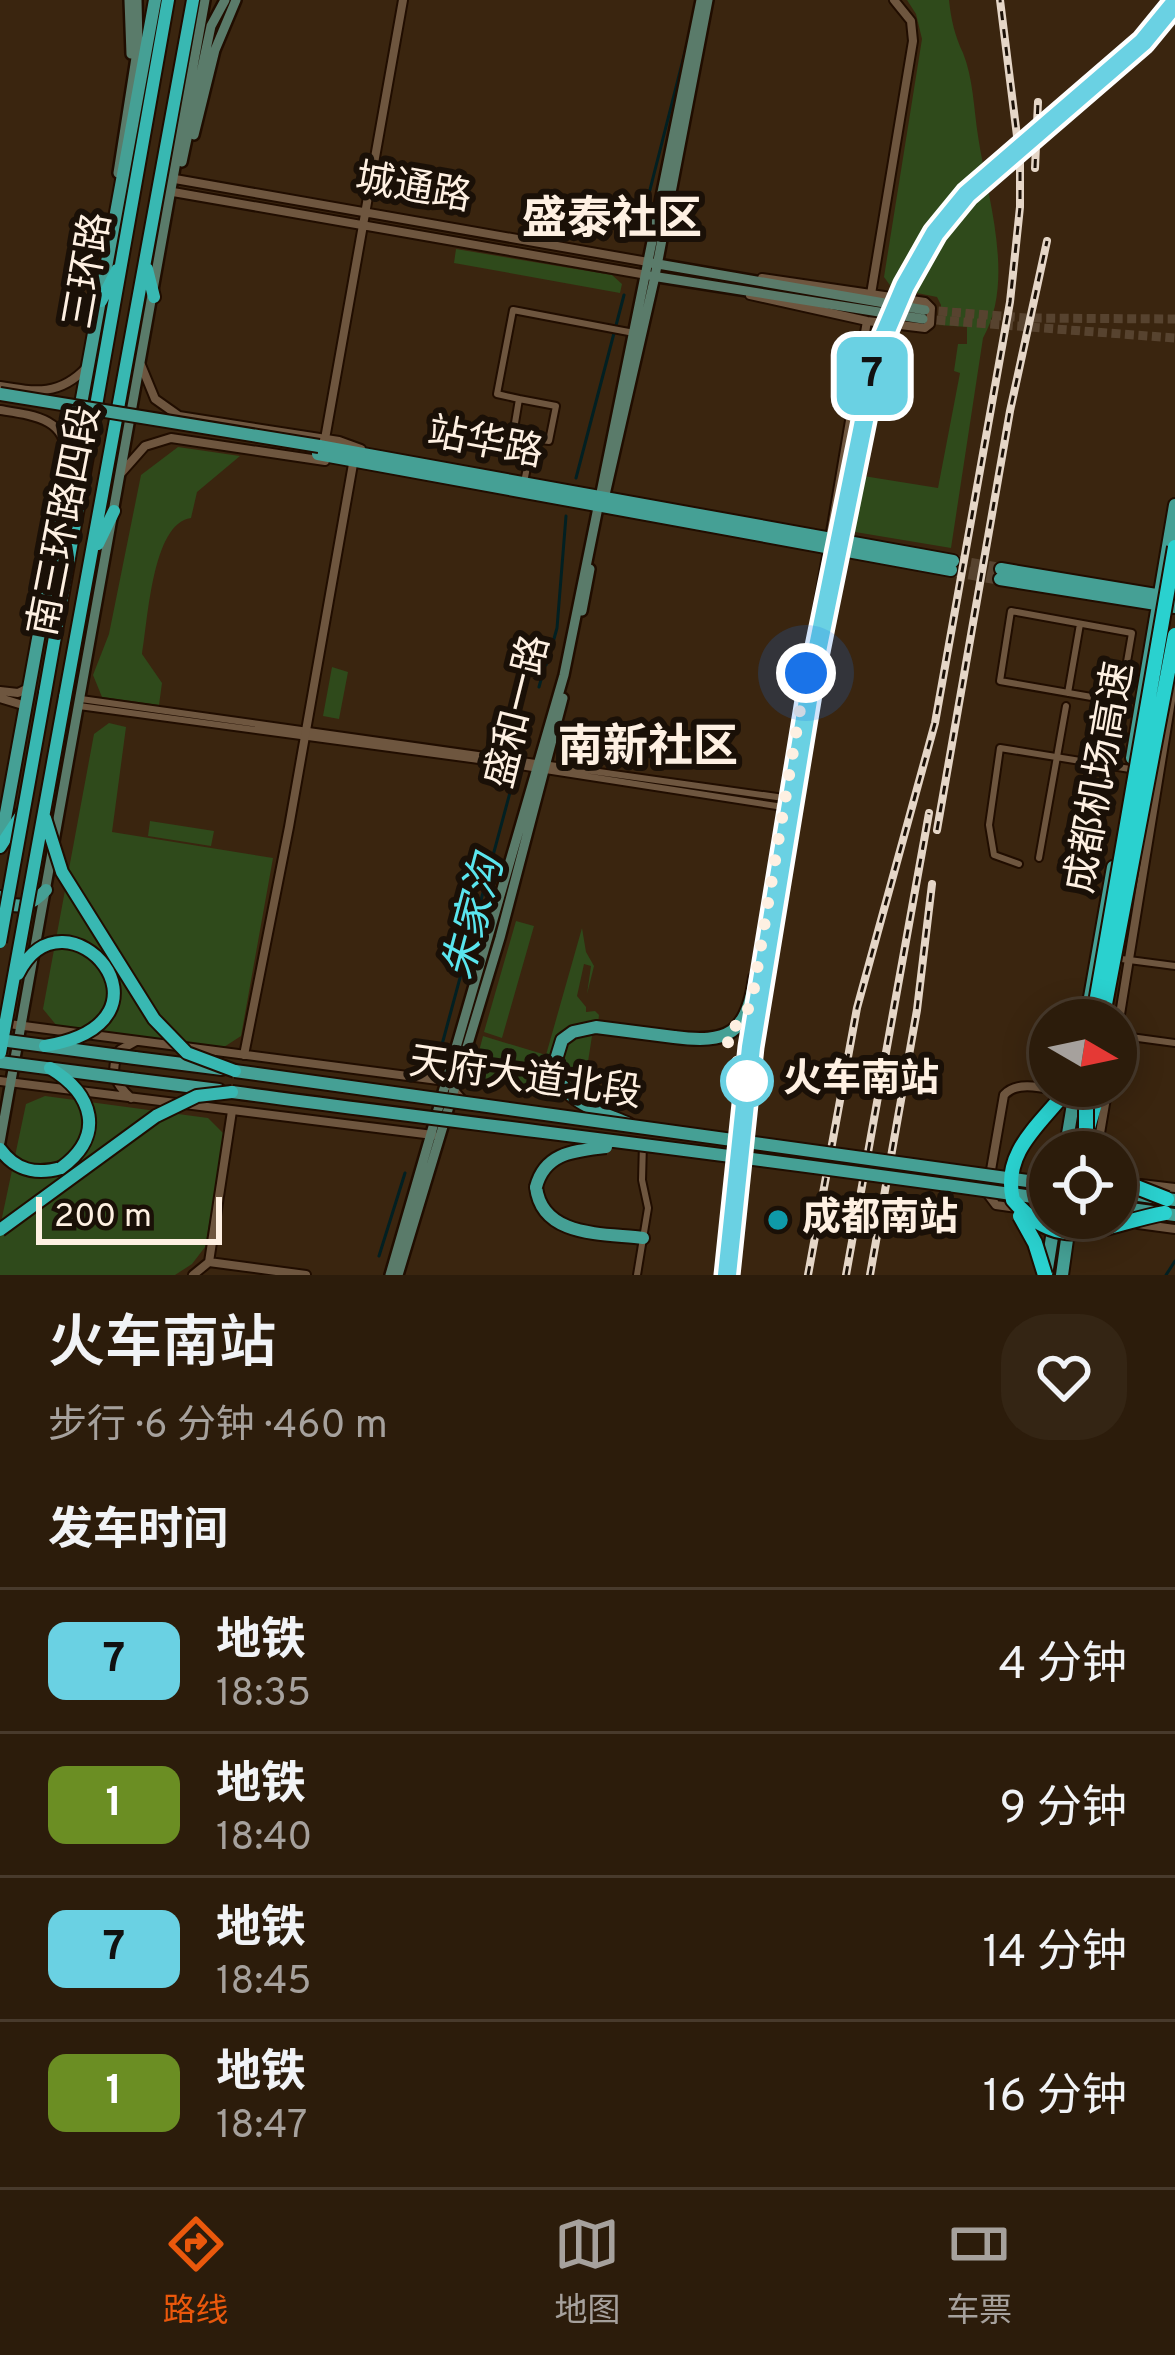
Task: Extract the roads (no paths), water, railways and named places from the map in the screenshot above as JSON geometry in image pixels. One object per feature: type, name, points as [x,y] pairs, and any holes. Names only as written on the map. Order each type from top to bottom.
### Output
[{"type":"highway","name":"三环路","points":[[45,693],[168,0]]},
{"type":"highway","name":"南三环路四段","points":[[0,1058],[169,137],[200,0]]},
{"type":"highway","points":[[100,301],[123,259]]},
{"type":"highway","points":[[146,262],[154,297]]},
{"type":"highway","points":[[62,506],[72,551]]},
{"type":"highway","points":[[92,555],[114,511]]},
{"type":"highway","name":"成都机场高速","points":[[1093,999],[1175,547]]},
{"type":"highway","name":"成都机场高速","points":[[1109,999],[1175,635]]},
{"type":"highway","name":"南三环路四段","points":[[0,942],[45,693]]},
{"type":"highway","points":[[0,846],[24,811]]},
{"type":"highway","points":[[44,813],[62,872],[154,1019],[187,1053],[235,1071]]},
{"type":"highway","points":[[13,984],[30,956],[61,943],[87,948],[105,964],[113,988],[106,1016],[85,1036],[45,1046]]},
{"type":"highway","points":[[0,1146],[17,1166],[45,1172],[62,1168],[84,1144],[86,1101],[77,1087],[50,1068]]},
{"type":"highway","points":[[0,1230],[157,1116],[197,1096],[232,1092]]},
{"type":"highway","points":[[1045,1275],[1013,1200],[1011,1168],[1017,1150],[1056,1107]]},
{"type":"highway","points":[[1137,1188],[1172,1203]]},
{"type":"highway","points":[[1013,1200],[1040,1226],[1059,1233],[1086,1232],[1172,1203]]},
{"type":"main road","points":[[119,155],[138,45],[133,0]]},
{"type":"main road","points":[[116,224],[121,110],[132,52],[133,0]]},
{"type":"main road","points":[[0,846],[155,0]]},
{"type":"main road","points":[[0,1146],[5,1082],[21,1026],[176,179],[200,0]]},
{"type":"main road","points":[[187,151],[211,26],[225,0]]},
{"type":"main road","points":[[176,179],[200,124],[214,50],[236,0]]},
{"type":"main road","points":[[600,502],[652,269],[704,0]]},
{"type":"main road","points":[[600,502],[634,333],[652,269]]},
{"type":"main road","name":"城通路","points":[[652,269],[924,315]]},
{"type":"main road","points":[[0,398],[320,446],[372,459]]},
{"type":"main road","name":"站华路","points":[[320,446],[354,458],[524,483],[600,502]]},
{"type":"main road","name":"站华路","points":[[372,459],[600,502]]},
{"type":"main road","points":[[600,502],[952,565]]},
{"type":"main road","name":"盛和一路","points":[[394,1275],[543,766],[600,502]]},
{"type":"main road","points":[[1092,999],[1175,505]]},
{"type":"main road","points":[[1001,574],[1175,607]]},
{"type":"main road","points":[[1158,601],[1175,598]]},
{"type":"main road","points":[[1108,999],[1153,735],[1175,672]]},
{"type":"main road","points":[[0,897],[20,907],[30,905],[46,890]]},
{"type":"main road","points":[[630,1124],[567,1093],[554,1070],[558,1047],[573,1032],[596,1027],[705,1041],[734,1030],[746,1016],[755,978]]},
{"type":"main road","name":"天府大道北段","points":[[0,1040],[630,1124],[1029,1188]]},
{"type":"main road","name":"天府大道北段","points":[[0,1058],[625,1144],[1029,1189]]},
{"type":"main road","points":[[625,1144],[566,1153],[545,1166],[536,1187],[538,1200],[549,1218],[568,1228],[644,1238]]},
{"type":"main road","points":[[1137,1196],[1172,1203]]},
{"type":"main road","points":[[1137,1206],[1172,1203]]},
{"type":"main road","points":[[1045,1275],[1049,1239]]},
{"type":"main road","points":[[1063,1269],[1067,1239]]},
{"type":"street","points":[[141,365],[155,399],[179,416],[320,446],[403,0]]},
{"type":"street","points":[[872,294],[914,41],[911,21],[894,0]]},
{"type":"street","name":"城通路","points":[[176,179],[652,269]]},
{"type":"street","name":"城通路","points":[[173,192],[652,269]]},
{"type":"street","points":[[781,280],[930,304],[930,324],[925,328],[867,321],[780,304],[720,281],[781,280]]},
{"type":"street","points":[[519,399],[513,435],[549,441],[556,406],[496,394],[513,310],[634,333]]},
{"type":"street","points":[[755,978],[867,321]]},
{"type":"street","points":[[0,398],[48,392],[73,382],[88,366]]},
{"type":"street","points":[[0,398],[40,416],[63,436],[62,506]]},
{"type":"street","points":[[172,438],[164,425],[179,416]]},
{"type":"street","points":[[122,473],[138,451],[172,438],[354,458],[244,1055]]},
{"type":"street","points":[[524,483],[532,439]]},
{"type":"street","points":[[1011,611],[1132,633],[1128,658],[1120,702],[1000,681],[1011,611]]},
{"type":"street","points":[[1068,693],[1080,624]]},
{"type":"street","points":[[1128,658],[1148,661]]},
{"type":"street","points":[[1122,999],[1175,672]]},
{"type":"street","points":[[0,695],[29,687]]},
{"type":"street","points":[[0,695],[26,706]]},
{"type":"street","points":[[80,703],[783,802]]},
{"type":"street","points":[[1039,858],[1066,706]]},
{"type":"street","points":[[1019,864],[994,855],[989,825],[1000,748],[1130,769]]},
{"type":"street","points":[[1114,958],[1175,966]]},
{"type":"street","points":[[0,1023],[450,1086],[468,1107],[644,1136]]},
{"type":"street","points":[[1137,1038],[1175,1043]]},
{"type":"street","points":[[131,1098],[119,1088],[113,1069],[120,1050],[138,1041]]},
{"type":"street","points":[[5,1082],[433,1134],[466,1117],[737,1147],[729,1208]]},
{"type":"street","points":[[1029,1086],[1011,1088],[1004,1095],[987,1193],[989,1202],[1029,1211]]},
{"type":"street","points":[[194,1275],[209,1262],[232,1111]]},
{"type":"street","points":[[637,1275],[648,1208],[642,1180],[644,1136]]},
{"type":"street","points":[[1137,1224],[1175,1229]]},
{"type":"street","points":[[1063,1269],[1074,1239]]},
{"type":"street","points":[[209,1262],[306,1275]]},
{"type":"waterway","name":"朱家沟","points":[[639,233],[689,36]]},
{"type":"waterway","name":"朱家沟","points":[[576,478],[624,295]]},
{"type":"waterway","name":"朱家沟","points":[[552,646],[566,516]]},
{"type":"waterway","name":"朱家沟","points":[[546,665],[548,658]]},
{"type":"waterway","name":"朱家沟","points":[[539,687],[542,676]]},
{"type":"waterway","name":"朱家沟","points":[[522,747],[526,732]]},
{"type":"waterway","name":"朱家沟","points":[[440,1052],[512,785]]},
{"type":"waterway","name":"朱家沟","points":[[379,1256],[405,1173]]},
{"type":"waterway","points":[[1166,1275],[1175,1261]]},
{"type":"tunnel","points":[[925,310],[1026,318],[1175,319]]},
{"type":"tunnel","points":[[923,319],[1175,338]]},
{"type":"tunnel","points":[[953,561],[1001,569]]},
{"type":"tunnel","points":[[951,570],[1000,579]]},
{"type":"tunnel","points":[[720,1275],[729,1208]]},
{"type":"railway","points":[[808,1275],[857,1008],[935,723],[1010,302],[1020,160],[1000,0]]},
{"type":"railway","points":[[1035,168],[1038,102]]},
{"type":"railway","points":[[937,830],[1010,411],[1047,241]]},
{"type":"railway","points":[[846,1275],[929,813]]},
{"type":"railway","points":[[870,1275],[917,1010],[932,884]]},
{"type":"metro line","name":"7","points":[[727,1275],[751,1047],[812,676],[879,347],[935,233],[967,194],[1143,42],[1175,3]]},
{"type":"place","name":"火车南站","points":[[747,1081]]},
{"type":"place","name":"成都南站","points":[[778,1220]]},
{"type":"district","name":"盛泰社区","points":[[612,221]]},
{"type":"district","name":"南新社区","points":[[648,749]]}]
